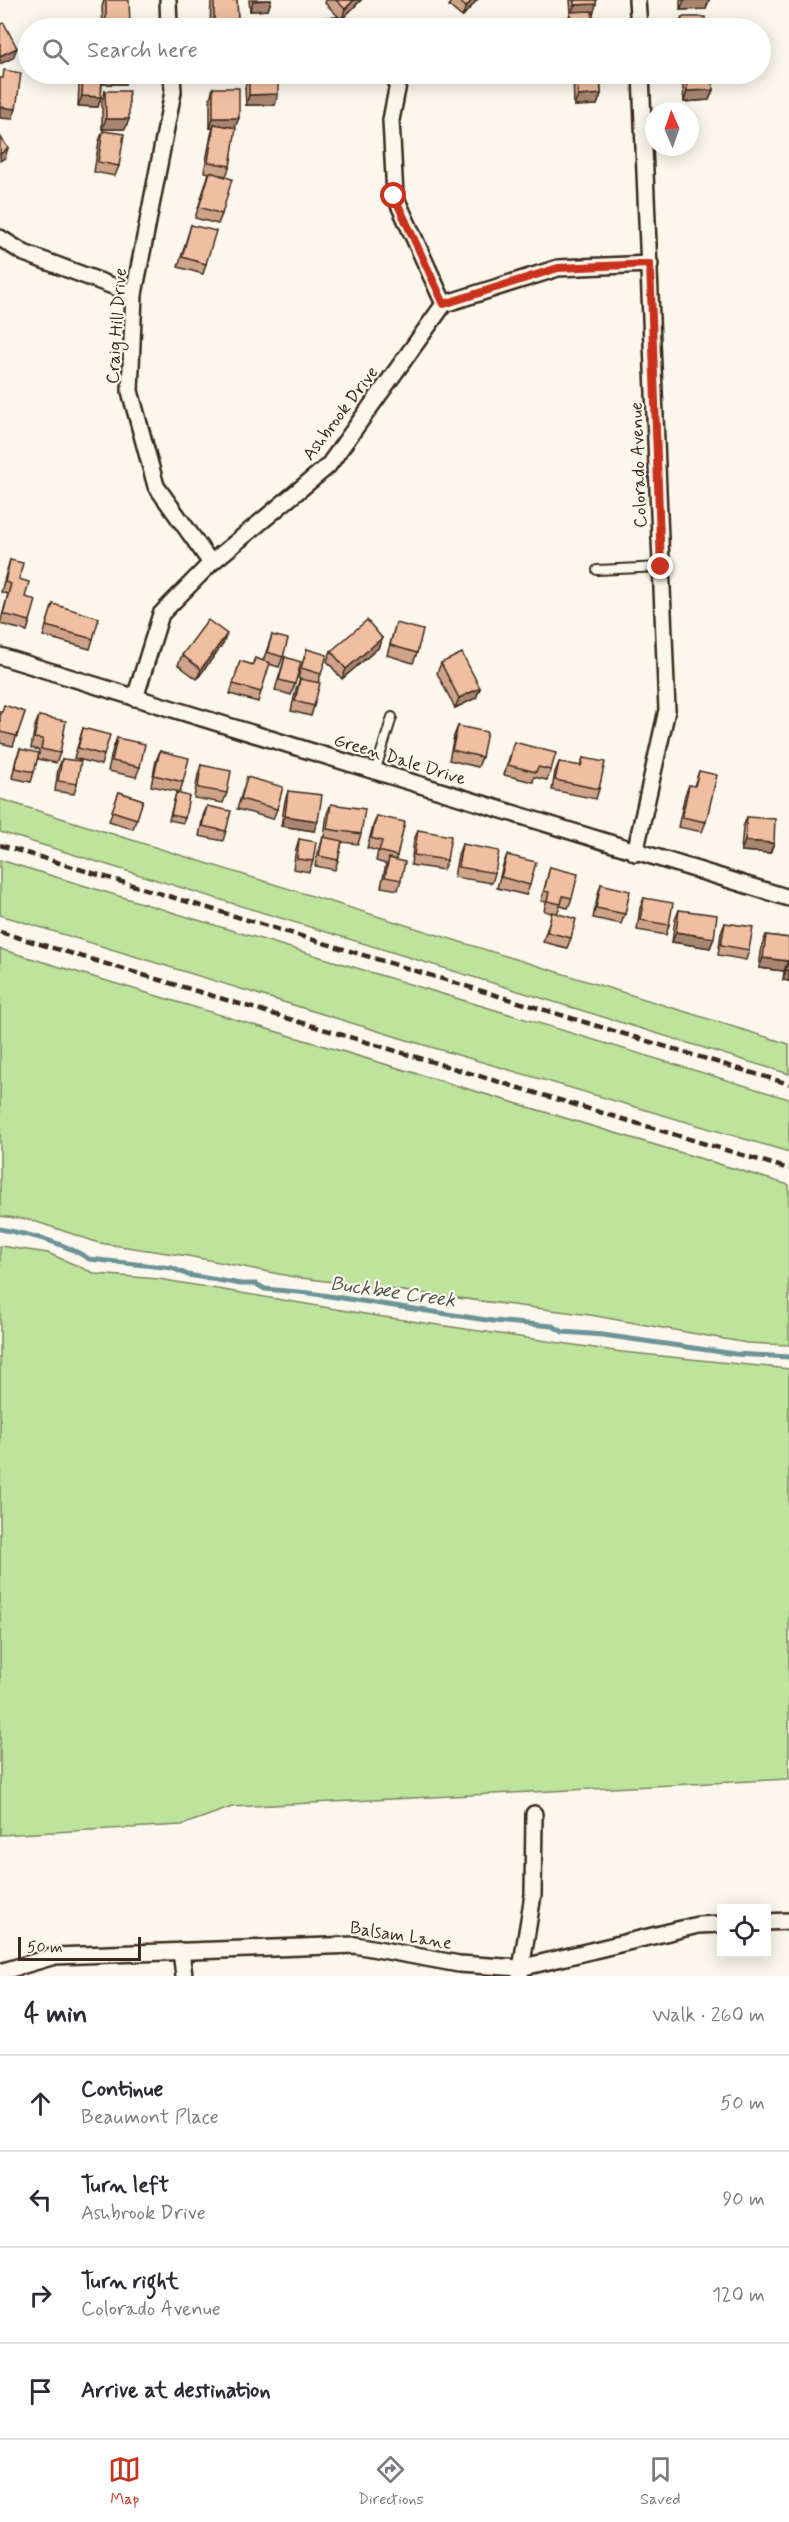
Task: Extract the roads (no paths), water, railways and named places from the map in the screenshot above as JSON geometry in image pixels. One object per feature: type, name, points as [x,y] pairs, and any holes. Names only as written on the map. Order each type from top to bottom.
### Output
[{"type":"street","points":[[168,0],[169,18]]},
{"type":"street","points":[[637,0],[638,18]]},
{"type":"street","name":"Craig Hill Drive","points":[[172,84],[134,294],[130,391],[156,486],[212,563]]},
{"type":"street","points":[[398,84],[391,120],[394,196],[444,304],[558,268],[650,264]]},
{"type":"street","name":"Colorado Avenue","points":[[635,853],[667,710],[641,84]]},
{"type":"street","points":[[0,238],[24,253],[134,294]]},
{"type":"street","name":"Ashbrook Drive","points":[[135,698],[161,614],[212,563],[328,466],[444,304]]},
{"type":"street","name":"Green Dale Drive","points":[[0,656],[635,853],[789,898]]},
{"type":"street","points":[[520,1972],[532,1895],[534,1814]]},
{"type":"street","points":[[771,1922],[789,1921]]},
{"type":"street","name":"Balsam Lane","points":[[0,1972],[55,1956],[355,1945],[459,1964],[520,1972],[698,1925],[717,1924]]},
{"type":"street","points":[[181,1951],[183,1976]]},
{"type":"lane","points":[[597,570],[661,567]]},
{"type":"lane","points":[[375,772],[392,717]]},
{"type":"waterway","name":"Buckbee Creek","points":[[0,1229],[58,1244],[89,1259],[172,1268],[188,1275],[241,1284],[256,1284],[265,1289],[309,1293],[493,1321],[553,1326],[563,1332],[603,1335],[735,1354],[789,1357]]},
{"type":"railway","points":[[0,845],[789,1084]]},
{"type":"railway","points":[[0,932],[789,1169]]}]
